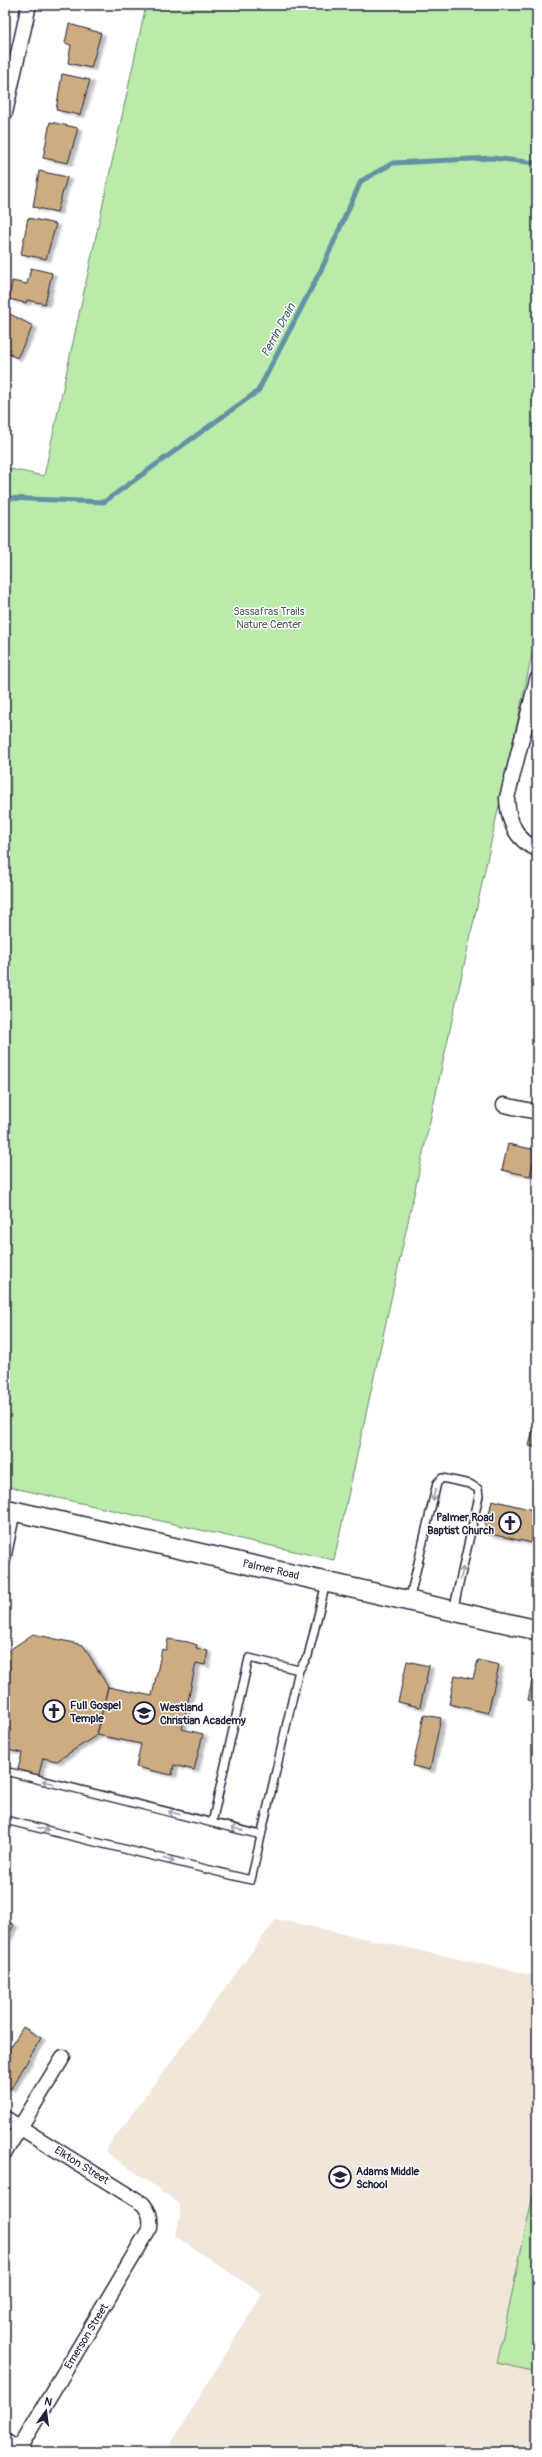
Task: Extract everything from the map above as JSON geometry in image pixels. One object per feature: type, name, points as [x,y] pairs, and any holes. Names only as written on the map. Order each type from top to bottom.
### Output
[{"type":"street","points":[[5,113],[29,5]]},
{"type":"street","points":[[537,679],[507,798],[508,812],[516,832],[524,841],[537,849]]},
{"type":"street","points":[[504,1105],[537,1112]]},
{"type":"street","name":"Palmer Road","points":[[11,1510],[537,1630]]},
{"type":"street","points":[[5,2152],[63,2056]]},
{"type":"street","name":"Elkton Street","points":[[5,2118],[143,2204],[150,2212],[151,2218]]},
{"type":"street","name":"Emerson Street","points":[[20,2451],[150,2228],[151,2218]]},
{"type":"street","points":[[5,2441],[20,2451]]},
{"type":"lane","points":[[409,1601],[437,1483],[442,1478],[463,1482],[478,1489],[479,1496],[453,1611]]},
{"type":"lane","points":[[5,1568],[11,1510]]},
{"type":"lane","points":[[5,1820],[251,1880],[299,1670],[308,1656],[326,1582]]},
{"type":"lane","points":[[212,1823],[249,1658],[299,1670]]},
{"type":"lane","points":[[5,1771],[261,1835]]},
{"type":"shaded area","name":"Adams Middle School","points":[[276,1919],[537,1976],[537,2452],[166,2452],[262,2294],[175,2236],[180,2218],[180,2204],[105,2151]]},
{"type":"green space","name":"Sassafras Trails Nature Center","points":[[146,5],[537,5],[537,632],[334,1560],[5,1486],[5,468],[44,476]]},
{"type":"green space","points":[[537,2176],[537,2372],[497,2363]]},
{"type":"building","points":[[69,24],[101,33],[91,68],[68,63],[71,45],[65,43]]},
{"type":"building","points":[[62,74],[90,80],[80,115],[56,110]]},
{"type":"building","points":[[50,122],[78,128],[68,163],[43,158]]},
{"type":"building","points":[[39,171],[67,177],[57,212],[33,207]]},
{"type":"building","points":[[28,218],[56,224],[46,259],[21,254]]},
{"type":"building","points":[[31,268],[52,273],[45,304],[27,300],[26,303],[9,299],[12,281],[27,284]]},
{"type":"building","points":[[10,314],[33,326],[17,358],[5,352],[5,324]]},
{"type":"building","points":[[508,1144],[536,1150],[530,1176],[502,1170]]},
{"type":"building","points":[[533,1430],[537,1431],[537,1447],[529,1446]]},
{"type":"building","name":"Palmer Road Baptist Church","points":[[492,1500],[537,1511],[537,1544],[485,1533],[485,1519],[488,1519]]},
{"type":"building","name":"Full Gospel Temple","points":[[33,1634],[83,1645],[108,1687],[97,1735],[57,1761],[43,1758],[38,1778],[17,1774],[22,1753],[7,1750],[5,1747],[5,1653]]},
{"type":"building","name":"Westland Christian Academy","points":[[168,1639],[188,1642],[197,1645],[196,1648],[208,1651],[205,1665],[196,1663],[182,1729],[203,1734],[194,1770],[174,1765],[172,1775],[136,1767],[141,1744],[97,1735],[108,1687],[152,1696],[162,1649],[166,1650]]},
{"type":"building","points":[[478,1660],[499,1665],[488,1713],[449,1704],[455,1675],[473,1679]]},
{"type":"building","points":[[407,1661],[429,1666],[420,1707],[398,1702]]},
{"type":"building","points":[[533,1677],[537,1678],[537,1702],[528,1700]]},
{"type":"building","points":[[424,1715],[441,1718],[430,1770],[413,1766]]},
{"type":"building","points":[[5,1920],[14,1925],[5,1941]]},
{"type":"building","points":[[23,2027],[41,2038],[11,2089],[5,2086],[5,2056]]},
{"type":"waterway","name":"Perrin Drain","points":[[5,498],[104,502],[258,391],[323,266],[361,181],[393,163],[492,158],[537,163]]},
{"type":"place","name":"Palmer Road Baptist Church","points":[[510,1523]]},
{"type":"place","name":"Full Gospel Temple","points":[[54,1711]]},
{"type":"place","name":"Westland Christian Academy","points":[[144,1713]]},
{"type":"place","name":"Adams Middle School","points":[[340,2177]]}]
